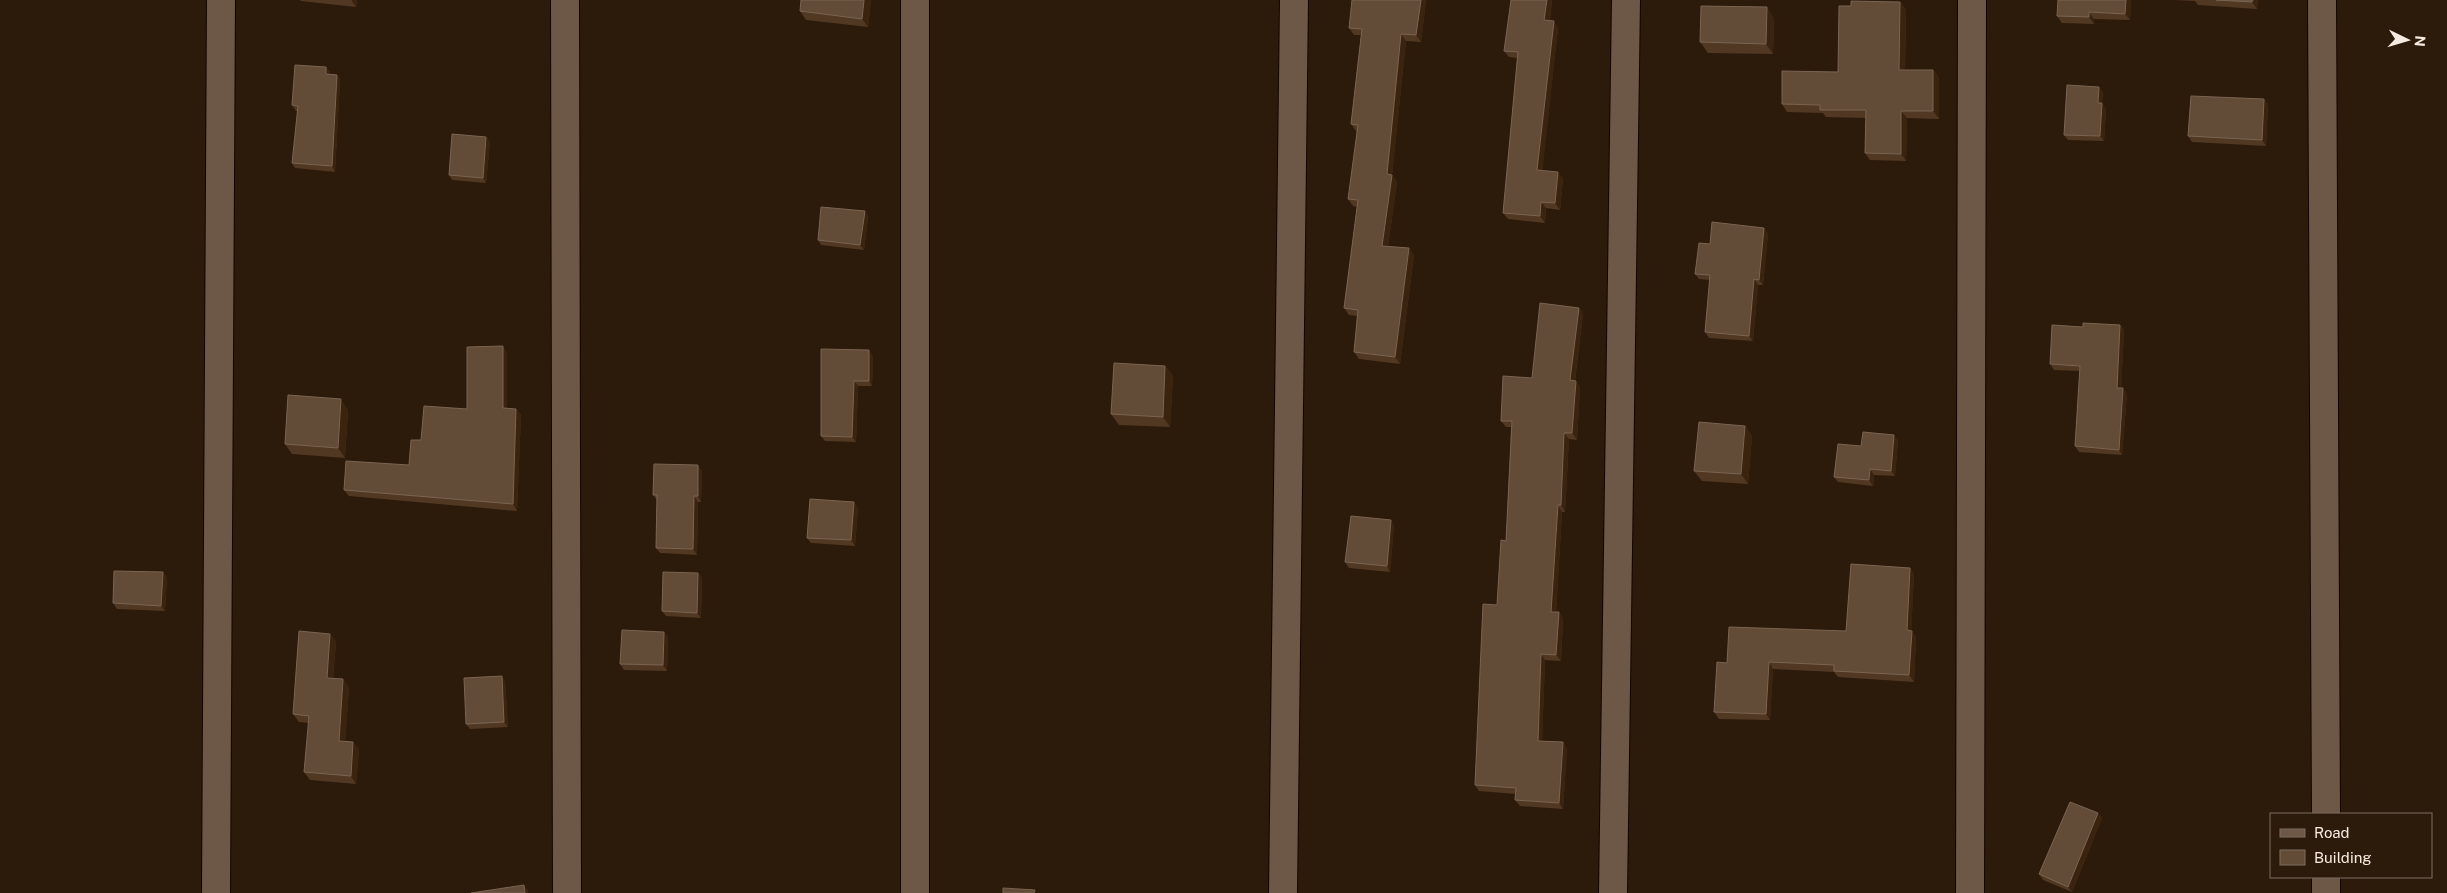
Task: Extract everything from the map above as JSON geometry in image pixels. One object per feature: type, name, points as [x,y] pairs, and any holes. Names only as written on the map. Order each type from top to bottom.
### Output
[{"type":"street","points":[[216,893],[220,0]]},
{"type":"street","points":[[565,0],[568,893]]},
{"type":"street","points":[[915,0],[915,893]]},
{"type":"street","points":[[1283,893],[1294,0]]},
{"type":"street","points":[[1613,893],[1626,0]]},
{"type":"street","points":[[1970,893],[1972,0]]},
{"type":"street","points":[[2322,0],[2326,813]]},
{"type":"street","points":[[2326,878],[2326,893]]},
{"type":"building","points":[[801,0],[864,0],[862,19],[800,11]]},
{"type":"building","points":[[1352,0],[1421,0],[1416,35],[1401,34],[1387,174],[1392,175],[1382,246],[1409,248],[1395,357],[1354,352],[1358,310],[1344,308],[1358,200],[1348,199],[1358,125],[1351,124],[1362,29],[1349,28]]},
{"type":"building","points":[[1511,0],[1547,0],[1544,20],[1554,21],[1537,170],[1558,172],[1555,203],[1541,202],[1540,216],[1503,213],[1518,52],[1504,51]]},
{"type":"building","points":[[2058,0],[2126,0],[2125,14],[2089,12],[2089,17],[2057,16]]},
{"type":"building","points":[[2216,0],[2253,0],[2252,2]]},
{"type":"building","points":[[1851,1],[1900,2],[1899,70],[1933,70],[1933,111],[1901,111],[1901,154],[1865,153],[1866,110],[1820,110],[1820,105],[1782,104],[1782,71],[1838,72],[1839,6],[1851,6]]},
{"type":"building","points":[[1701,6],[1767,7],[1766,44],[1700,42]]},
{"type":"building","points":[[295,65],[326,67],[326,74],[337,75],[332,166],[292,163],[298,106],[292,105]]},
{"type":"building","points":[[2067,85],[2099,87],[2098,103],[2102,103],[2100,136],[2064,135]]},
{"type":"building","points":[[2191,96],[2264,99],[2262,140],[2188,136]]},
{"type":"building","points":[[452,134],[486,137],[483,178],[449,175]]},
{"type":"building","points":[[821,207],[865,211],[860,245],[818,240]]},
{"type":"building","points":[[1712,222],[1764,228],[1759,280],[1754,279],[1749,336],[1705,332],[1710,275],[1695,274],[1699,243],[1710,244]]},
{"type":"building","points":[[1540,303],[1579,308],[1570,380],[1576,381],[1572,433],[1564,433],[1561,505],[1558,505],[1551,612],[1559,612],[1556,655],[1541,654],[1538,741],[1563,742],[1559,803],[1515,800],[1516,788],[1475,785],[1483,604],[1497,605],[1501,540],[1506,541],[1512,421],[1501,421],[1503,376],[1532,378]]},
{"type":"building","points":[[2083,323],[2120,325],[2117,388],[2123,388],[2119,450],[2075,446],[2080,366],[2050,364],[2052,325],[2083,327]]},
{"type":"building","points":[[503,346],[503,408],[516,409],[513,504],[344,490],[346,461],[409,465],[411,440],[421,440],[424,406],[467,409],[467,347]]},
{"type":"building","points":[[821,349],[869,350],[869,381],[854,381],[852,437],[821,436]]},
{"type":"building","points":[[1114,363],[1165,366],[1163,417],[1111,414]]},
{"type":"building","points":[[288,395],[341,399],[338,448],[285,444]]},
{"type":"building","points":[[1699,422],[1745,426],[1741,474],[1694,471]]},
{"type":"building","points":[[1863,432],[1894,435],[1891,471],[1870,469],[1869,480],[1834,477],[1838,444],[1861,446]]},
{"type":"building","points":[[654,464],[698,465],[698,496],[694,496],[693,549],[656,548],[657,495],[653,495]]},
{"type":"building","points":[[810,499],[854,502],[851,540],[807,538]]},
{"type":"building","points":[[1351,516],[1391,520],[1387,566],[1345,562]]},
{"type":"building","points":[[1851,564],[1910,568],[1907,630],[1912,631],[1909,675],[1834,671],[1834,665],[1769,662],[1766,714],[1714,712],[1717,662],[1727,663],[1729,627],[1846,631]]},
{"type":"building","points":[[114,571],[163,572],[161,606],[113,603]]},
{"type":"building","points":[[663,572],[698,573],[697,613],[662,611]]},
{"type":"building","points":[[622,630],[664,632],[663,665],[620,664]]},
{"type":"building","points":[[299,631],[330,634],[327,678],[343,679],[339,741],[353,742],[351,776],[304,772],[309,716],[293,714]]},
{"type":"building","points":[[502,676],[504,722],[466,724],[464,678]]},
{"type":"building","points":[[2070,802],[2098,813],[2068,887],[2039,874]]},
{"type":"building","points":[[524,885],[525,893],[471,893]]},
{"type":"building","points":[[1003,888],[1035,890],[1034,893],[1003,893]]}]
